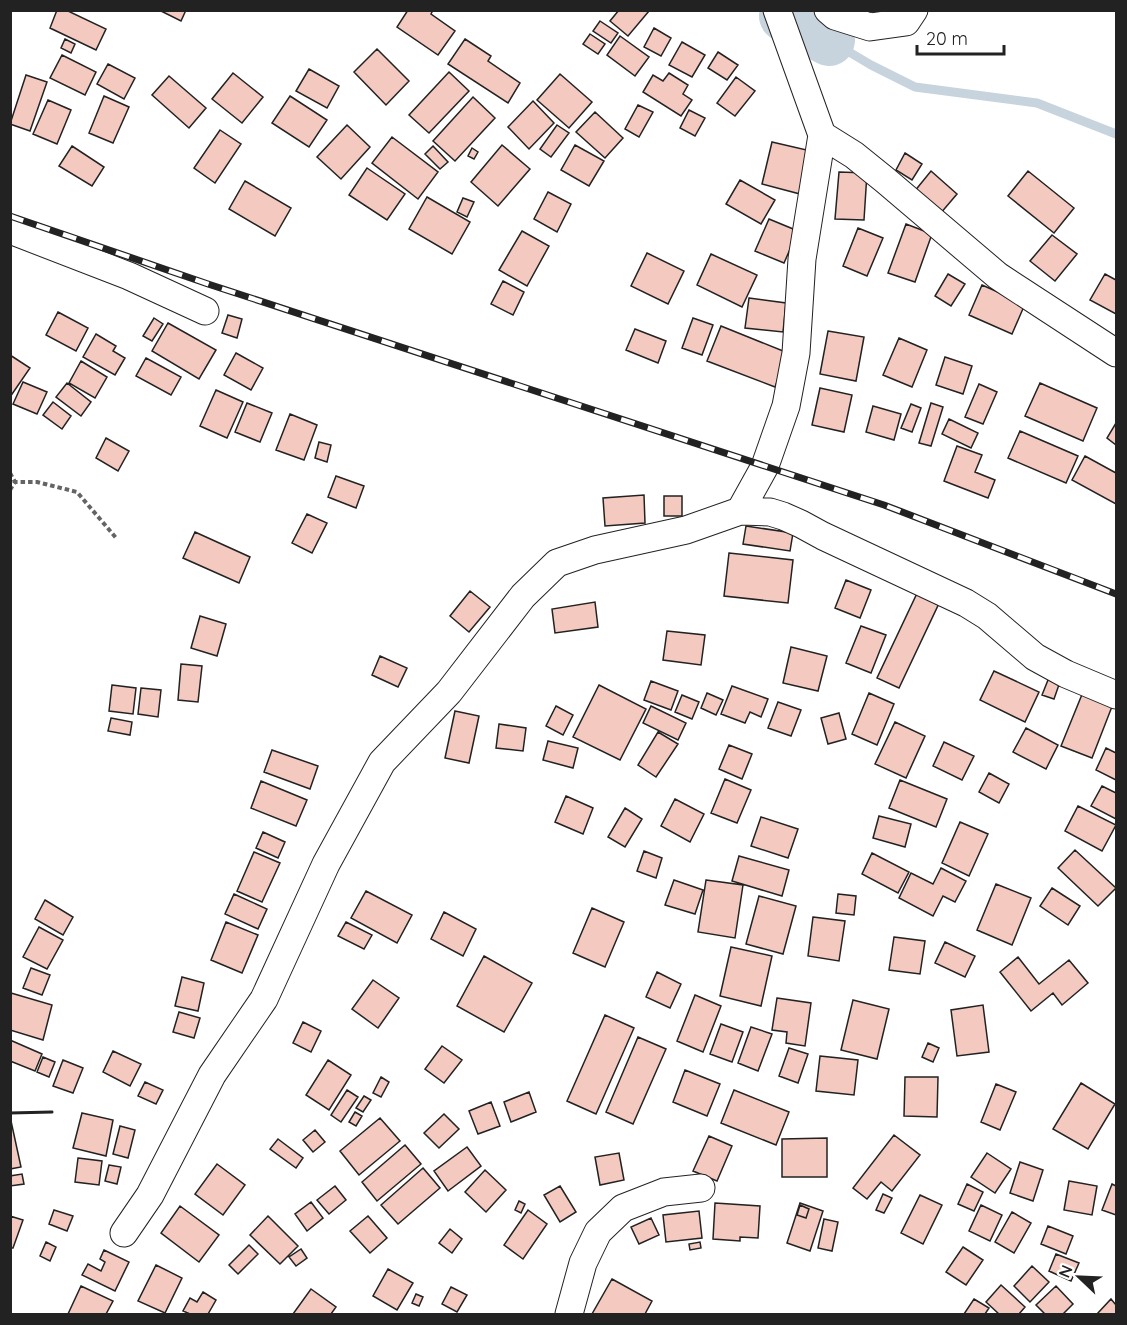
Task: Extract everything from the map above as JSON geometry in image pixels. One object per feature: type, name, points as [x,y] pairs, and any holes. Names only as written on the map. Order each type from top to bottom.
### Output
[{"type":"street","points":[[740,511],[765,466],[786,406],[796,353],[802,259],[822,135],[777,10]]},
{"type":"street","points":[[828,10],[835,16],[870,27],[906,22],[914,10]]},
{"type":"street","points":[[822,135],[854,155],[998,276],[1116,352]]},
{"type":"street","points":[[10,230],[129,276],[205,311]]},
{"type":"street","points":[[124,1233],[150,1195],[212,1075],[264,999],[326,864],[382,762],[449,692],[523,596],[557,563],[595,550],[686,530],[740,511],[770,512],[783,516],[966,603],[987,616],[1035,657],[1066,674],[1116,695]]},
{"type":"street","points":[[569,1314],[583,1263],[598,1232],[623,1208],[664,1192],[701,1188]]},
{"type":"path","points":[[10,473],[15,482]]},
{"type":"path","points":[[10,490],[15,482]]},
{"type":"path","points":[[15,482],[37,482],[77,492],[117,539]]},
{"type":"building","points":[[57,10],[66,10],[106,29],[96,50],[50,28]]},
{"type":"building","points":[[159,10],[186,10],[181,21]]},
{"type":"building","points":[[408,10],[433,10],[431,14],[455,31],[438,55],[397,27]]},
{"type":"building","points":[[619,10],[649,11],[628,36],[610,21]]},
{"type":"building","points":[[600,21],[618,33],[611,43],[593,31]]},
{"type":"building","points":[[654,28],[671,38],[661,56],[644,47]]},
{"type":"building","points":[[590,34],[605,44],[598,54],[583,44]]},
{"type":"building","points":[[620,36],[649,57],[635,76],[607,55]]},
{"type":"building","points":[[65,39],[75,44],[71,53],[61,48]]},
{"type":"building","points":[[465,39],[491,56],[488,61],[520,83],[508,103],[448,64]]},
{"type":"building","points":[[682,42],[705,55],[692,77],[669,65]]},
{"type":"building","points":[[377,49],[409,81],[386,105],[354,72]]},
{"type":"building","points":[[718,52],[738,65],[727,80],[708,68]]},
{"type":"building","points":[[62,55],[96,72],[85,95],[50,78]]},
{"type":"building","points":[[108,64],[135,78],[124,99],[97,84]]},
{"type":"building","points":[[309,69],[339,86],[327,108],[296,91]]},
{"type":"building","points":[[449,72],[469,91],[429,133],[409,115]]},
{"type":"building","points":[[233,73],[263,97],[242,123],[212,99]]},
{"type":"building","points":[[669,73],[688,85],[683,94],[692,100],[681,116],[643,92],[653,75],[663,81]]},
{"type":"building","points":[[560,74],[592,102],[569,128],[537,100]]},
{"type":"building","points":[[26,75],[47,82],[30,131],[10,124]]},
{"type":"building","points":[[169,76],[206,108],[189,128],[152,95]]},
{"type":"building","points":[[736,77],[755,91],[735,116],[717,103]]},
{"type":"building","points":[[104,96],[129,107],[113,143],[89,133]]},
{"type":"building","points":[[290,96],[327,120],[309,147],[272,123]]},
{"type":"building","points":[[473,97],[495,118],[455,161],[433,141]]},
{"type":"building","points":[[48,100],[71,110],[57,144],[33,134]]},
{"type":"building","points":[[533,101],[554,123],[529,149],[508,127]]},
{"type":"building","points":[[638,105],[653,112],[639,137],[625,129]]},
{"type":"building","points":[[689,110],[705,118],[695,136],[680,128]]},
{"type":"building","points":[[595,112],[623,138],[605,158],[576,132]]},
{"type":"building","points":[[347,125],[370,147],[341,179],[317,157]]},
{"type":"building","points":[[557,125],[569,133],[551,157],[540,149]]},
{"type":"building","points":[[220,130],[241,144],[215,183],[194,168]]},
{"type":"building","points":[[392,137],[438,172],[418,199],[372,163]]},
{"type":"building","points":[[772,142],[811,151],[800,194],[762,184]]},
{"type":"building","points":[[502,145],[530,169],[498,206],[471,182]]},
{"type":"building","points":[[575,145],[604,161],[589,186],[561,170]]},
{"type":"building","points":[[72,146],[104,167],[92,186],[59,166]]},
{"type":"building","points":[[433,146],[448,162],[440,169],[425,154]]},
{"type":"building","points":[[472,148],[478,152],[474,159],[468,156]]},
{"type":"building","points":[[905,153],[922,164],[912,180],[896,170]]},
{"type":"building","points":[[367,168],[405,194],[387,220],[349,195]]},
{"type":"building","points":[[931,171],[957,194],[940,214],[914,192]]},
{"type":"building","points":[[1028,171],[1074,208],[1054,233],[1008,196]]},
{"type":"building","points":[[839,172],[867,173],[864,220],[835,219]]},
{"type":"building","points":[[740,180],[775,200],[761,224],[726,204]]},
{"type":"building","points":[[245,181],[291,208],[275,236],[229,209]]},
{"type":"building","points":[[548,192],[571,204],[557,232],[534,219]]},
{"type":"building","points":[[427,197],[470,222],[452,254],[409,229]]},
{"type":"building","points":[[463,198],[474,202],[467,217],[457,212]]},
{"type":"building","points":[[769,219],[798,231],[784,263],[755,251]]},
{"type":"building","points":[[906,224],[932,234],[915,282],[888,273]]},
{"type":"building","points":[[858,228],[883,238],[867,276],[843,266]]},
{"type":"building","points":[[522,231],[549,246],[527,286],[499,270]]},
{"type":"building","points":[[1052,235],[1077,254],[1055,281],[1030,261]]},
{"type":"building","points":[[647,253],[684,271],[668,304],[631,286]]},
{"type":"building","points":[[711,254],[757,275],[742,307],[697,285]]},
{"type":"building","points":[[948,274],[965,284],[951,306],[935,296]]},
{"type":"building","points":[[1105,274],[1116,280],[1116,314],[1090,300]]},
{"type":"building","points":[[503,281],[524,292],[513,315],[491,304]]},
{"type":"building","points":[[982,285],[1025,304],[1012,334],[969,315]]},
{"type":"building","points":[[749,298],[786,303],[783,332],[745,328]]},
{"type":"building","points":[[58,312],[88,328],[76,351],[46,335]]},
{"type":"building","points":[[228,315],[242,319],[237,338],[222,333]]},
{"type":"building","points":[[154,318],[163,324],[152,341],[143,336]]},
{"type":"building","points":[[693,318],[713,325],[702,355],[682,348]]},
{"type":"building","points":[[168,323],[216,350],[199,379],[152,351]]},
{"type":"building","points":[[721,326],[788,353],[775,387],[707,361]]},
{"type":"building","points":[[635,329],[666,341],[658,363],[626,350]]},
{"type":"building","points":[[828,331],[864,337],[856,381],[820,374]]},
{"type":"building","points":[[96,334],[116,346],[113,351],[125,358],[115,375],[83,357]]},
{"type":"building","points":[[899,338],[927,350],[912,387],[883,375]]},
{"type":"building","points":[[236,353],[263,368],[251,390],[224,375]]},
{"type":"building","points":[[10,355],[30,368],[10,397]]},
{"type":"building","points":[[945,357],[972,366],[963,394],[936,385]]},
{"type":"building","points":[[146,358],[181,377],[171,395],[136,376]]},
{"type":"building","points":[[81,361],[107,377],[95,398],[69,383]]},
{"type":"building","points":[[23,382],[47,392],[37,414],[13,404]]},
{"type":"building","points":[[67,383],[91,402],[81,416],[56,397]]},
{"type":"building","points":[[1040,383],[1097,408],[1083,441],[1025,416]]},
{"type":"building","points":[[979,384],[997,392],[983,424],[965,417]]},
{"type":"building","points":[[820,388],[852,395],[844,432],[812,425]]},
{"type":"building","points":[[216,390],[243,402],[227,438],[200,426]]},
{"type":"building","points":[[53,402],[71,416],[62,429],[43,415]]},
{"type":"building","points":[[247,403],[272,413],[260,442],[235,432]]},
{"type":"building","points":[[931,403],[943,407],[931,446],[919,443]]},
{"type":"building","points":[[911,404],[921,408],[912,432],[901,428]]},
{"type":"building","points":[[873,406],[901,414],[894,440],[866,432]]},
{"type":"building","points":[[290,414],[317,425],[304,460],[276,450]]},
{"type":"building","points":[[949,419],[978,433],[971,448],[942,434]]},
{"type":"building","points":[[1116,423],[1116,445],[1107,438]]},
{"type":"building","points":[[1020,431],[1078,456],[1066,483],[1008,458]]},
{"type":"building","points":[[106,438],[129,451],[118,471],[96,458]]},
{"type":"building","points":[[319,442],[331,445],[327,462],[315,458]]},
{"type":"building","points":[[957,446],[982,455],[975,472],[995,480],[988,498],[944,481]]},
{"type":"building","points":[[1085,456],[1116,473],[1116,504],[1072,480]]},
{"type":"building","points":[[336,476],[364,486],[356,508],[328,497]]},
{"type":"building","points":[[644,495],[645,523],[605,526],[603,498]]},
{"type":"building","points":[[664,496],[682,496],[682,516],[664,516]]},
{"type":"building","points":[[307,514],[327,523],[312,553],[292,543]]},
{"type":"building","points":[[746,526],[793,533],[790,551],[743,544]]},
{"type":"building","points":[[195,532],[250,557],[239,583],[183,558]]},
{"type":"building","points":[[729,553],[793,560],[788,603],[724,596]]},
{"type":"building","points":[[846,580],[871,590],[860,618],[835,608]]},
{"type":"building","points":[[920,587],[942,597],[899,688],[877,678]]},
{"type":"building","points":[[470,591],[490,607],[469,632],[450,616]]},
{"type":"building","points":[[595,602],[598,627],[555,633],[552,609]]},
{"type":"building","points":[[200,616],[226,624],[217,656],[191,648]]},
{"type":"building","points":[[861,626],[886,635],[871,673],[846,663]]},
{"type":"building","points":[[667,631],[705,635],[701,665],[663,660]]},
{"type":"building","points":[[791,647],[827,656],[818,691],[783,683]]},
{"type":"building","points":[[380,656],[407,668],[398,687],[372,675]]},
{"type":"building","points":[[181,664],[202,666],[198,702],[178,700]]},
{"type":"building","points":[[994,671],[1039,692],[1025,722],[980,700]]},
{"type":"building","points":[[1050,675],[1061,679],[1054,699],[1042,695]]},
{"type":"building","points":[[651,681],[678,691],[671,710],[644,700]]},
{"type":"building","points":[[112,685],[136,688],[133,714],[109,711]]},
{"type":"building","points":[[599,685],[646,709],[620,760],[573,737]]},
{"type":"building","points":[[732,686],[768,699],[761,717],[750,712],[745,723],[721,714]]},
{"type":"building","points":[[141,688],[161,690],[158,717],[138,714]]},
{"type":"building","points":[[1083,692],[1113,704],[1092,758],[1061,746]]},
{"type":"building","points":[[707,693],[723,700],[716,715],[701,708]]},
{"type":"building","points":[[869,693],[894,704],[877,745],[852,734]]},
{"type":"building","points":[[682,695],[699,702],[692,719],[675,712]]},
{"type":"building","points":[[778,702],[801,710],[791,736],[768,728]]},
{"type":"building","points":[[556,706],[573,715],[563,735],[546,726]]},
{"type":"building","points":[[651,706],[686,723],[678,740],[643,723]]},
{"type":"building","points":[[455,711],[479,716],[469,763],[445,758]]},
{"type":"building","points":[[839,713],[846,739],[828,744],[821,718]]},
{"type":"building","points":[[111,718],[132,722],[130,735],[108,731]]},
{"type":"building","points":[[895,722],[925,736],[906,778],[875,764]]},
{"type":"building","points":[[499,724],[526,728],[523,751],[496,748]]},
{"type":"building","points":[[1026,728],[1058,745],[1046,769],[1013,752]]},
{"type":"building","points":[[658,732],[678,744],[656,777],[638,765]]},
{"type":"building","points":[[548,741],[578,748],[573,768],[543,760]]},
{"type":"building","points":[[944,742],[974,756],[962,780],[933,766]]},
{"type":"building","points":[[729,745],[752,754],[742,779],[719,769]]},
{"type":"building","points":[[1106,748],[1116,753],[1116,780],[1096,770]]},
{"type":"building","points":[[272,750],[318,766],[310,789],[264,772]]},
{"type":"building","points":[[989,773],[1009,784],[999,803],[979,792]]},
{"type":"building","points":[[725,779],[751,790],[737,823],[711,813]]},
{"type":"building","points":[[900,780],[947,799],[936,827],[889,808]]},
{"type":"building","points":[[261,781],[307,800],[296,826],[251,808]]},
{"type":"building","points":[[1102,786],[1116,793],[1116,819],[1091,806]]},
{"type":"building","points":[[566,796],[593,808],[583,834],[555,822]]},
{"type":"building","points":[[675,799],[704,814],[690,842],[661,826]]},
{"type":"building","points":[[1078,806],[1116,825],[1102,851],[1065,831]]},
{"type":"building","points":[[625,808],[642,819],[625,847],[608,837]]},
{"type":"building","points":[[879,816],[911,824],[905,847],[873,838]]},
{"type":"building","points":[[761,817],[798,829],[788,858],[751,846]]},
{"type":"building","points":[[960,822],[988,834],[969,876],[942,863]]},
{"type":"building","points":[[263,832],[285,842],[278,858],[256,848]]},
{"type":"building","points":[[1075,850],[1116,888],[1098,906],[1058,868]]},
{"type":"building","points":[[644,851],[662,858],[656,878],[637,871]]},
{"type":"building","points":[[254,852],[280,863],[262,902],[237,891]]},
{"type":"building","points":[[872,853],[909,872],[898,893],[862,874]]},
{"type":"building","points":[[739,856],[789,870],[782,896],[732,881]]},
{"type":"building","points":[[941,868],[966,881],[955,902],[943,896],[933,916],[899,898],[911,873],[933,884]]},
{"type":"building","points":[[674,880],[703,890],[695,914],[665,905]]},
{"type":"building","points":[[706,880],[743,885],[735,938],[698,932]]},
{"type":"building","points":[[996,884],[1031,898],[1012,945],[977,930]]},
{"type":"building","points":[[1052,888],[1080,906],[1068,925],[1040,906]]},
{"type":"building","points":[[366,891],[412,915],[397,943],[351,918]]},
{"type":"building","points":[[234,894],[267,909],[258,929],[225,914]]},
{"type":"building","points":[[838,894],[856,896],[854,915],[836,913]]},
{"type":"building","points":[[759,896],[796,906],[783,954],[746,944]]},
{"type":"building","points":[[45,900],[73,917],[63,935],[35,919]]},
{"type":"building","points":[[592,908],[624,922],[605,967],[573,953]]},
{"type":"building","points":[[444,912],[476,929],[463,956],[431,939]]},
{"type":"building","points":[[813,917],[845,921],[839,961],[808,956]]},
{"type":"building","points":[[226,922],[258,935],[242,973],[211,960]]},
{"type":"building","points":[[346,922],[372,935],[364,949],[338,936]]},
{"type":"building","points":[[39,927],[63,940],[47,969],[23,957]]},
{"type":"building","points":[[894,937],[925,941],[920,974],[889,970]]},
{"type":"building","points":[[945,942],[975,956],[965,977],[935,963]]},
{"type":"building","points":[[731,947],[772,956],[761,1006],[720,996]]},
{"type":"building","points":[[484,956],[532,983],[504,1032],[457,1006]]},
{"type":"building","points":[[1018,957],[1039,984],[1069,960],[1088,983],[1062,1005],[1053,993],[1031,1011],[1000,972]]},
{"type":"building","points":[[31,968],[50,975],[42,995],[23,988]]},
{"type":"building","points":[[657,972],[681,984],[670,1008],[646,997]]},
{"type":"building","points":[[182,977],[204,983],[198,1011],[175,1006]]},
{"type":"building","points":[[373,980],[399,998],[378,1028],[352,1009]]},
{"type":"building","points":[[11,993],[52,1005],[43,1040],[10,1030]]},
{"type":"building","points":[[695,995],[721,1006],[703,1052],[677,1041]]},
{"type":"building","points":[[777,998],[811,1003],[805,1046],[786,1043],[787,1032],[772,1030]]},
{"type":"building","points":[[853,1000],[889,1009],[877,1059],[841,1050]]},
{"type":"building","points":[[983,1005],[989,1052],[957,1056],[951,1010]]},
{"type":"building","points":[[179,1012],[200,1018],[194,1038],[173,1032]]},
{"type":"building","points":[[605,1015],[634,1028],[596,1114],[567,1101]]},
{"type":"building","points":[[303,1022],[321,1031],[311,1052],[293,1043]]},
{"type":"building","points":[[721,1024],[743,1032],[732,1062],[710,1054]]},
{"type":"building","points":[[751,1027],[772,1034],[758,1071],[738,1063]]},
{"type":"building","points":[[638,1037],[666,1049],[633,1124],[606,1112]]},
{"type":"building","points":[[10,1040],[42,1054],[35,1071],[10,1061]]},
{"type":"building","points":[[928,1043],[939,1048],[933,1062],[922,1057]]},
{"type":"building","points":[[442,1046],[462,1060],[444,1083],[425,1069]]},
{"type":"building","points":[[789,1048],[808,1054],[798,1083],[779,1076]]},
{"type":"building","points":[[113,1051],[141,1064],[130,1086],[103,1072]]},
{"type":"building","points":[[820,1056],[858,1060],[854,1095],[816,1091]]},
{"type":"building","points":[[43,1057],[55,1062],[49,1077],[37,1072]]},
{"type":"building","points":[[63,1060],[83,1068],[73,1093],[53,1086]]},
{"type":"building","points":[[328,1060],[351,1075],[329,1110],[306,1095]]},
{"type":"building","points":[[685,1070],[720,1084],[707,1116],[673,1102]]},
{"type":"building","points":[[381,1077],[389,1082],[381,1097],[373,1093]]},
{"type":"building","points":[[905,1077],[938,1077],[937,1117],[904,1116]]},
{"type":"building","points":[[145,1082],[163,1090],[156,1104],[138,1096]]},
{"type":"building","points":[[1081,1083],[1115,1104],[1088,1149],[1053,1129]]},
{"type":"building","points":[[996,1084],[1016,1092],[1000,1130],[981,1122]]},
{"type":"building","points":[[347,1090],[358,1097],[341,1122],[331,1115]]},
{"type":"building","points":[[734,1090],[789,1112],[776,1145],[721,1123]]},
{"type":"building","points":[[529,1092],[536,1112],[511,1122],[504,1102]]},
{"type":"building","points":[[364,1096],[371,1100],[363,1112],[356,1108]]},
{"type":"building","points":[[491,1102],[500,1126],[478,1134],[469,1111]]},
{"type":"building","points":[[355,1112],[362,1116],[356,1126],[349,1122]]},
{"type":"building","points":[[82,1113],[113,1120],[106,1156],[73,1148]]},
{"type":"building","points":[[444,1114],[459,1129],[439,1148],[424,1133]]},
{"type":"building","points":[[380,1118],[400,1141],[359,1175],[340,1151]]},
{"type":"building","points":[[10,1121],[21,1167],[10,1169]]},
{"type":"building","points":[[120,1126],[135,1130],[128,1158],[113,1154]]},
{"type":"building","points":[[315,1130],[325,1142],[313,1152],[303,1140]]},
{"type":"building","points":[[894,1135],[920,1155],[892,1191],[881,1182],[867,1199],[853,1188]]},
{"type":"building","points":[[709,1136],[732,1146],[717,1181],[693,1171]]},
{"type":"building","points":[[827,1138],[827,1177],[782,1177],[782,1139]]},
{"type":"building","points":[[278,1139],[303,1158],[296,1168],[270,1149]]},
{"type":"building","points":[[405,1145],[421,1164],[377,1201],[362,1182]]},
{"type":"building","points":[[467,1147],[481,1166],[448,1191],[434,1171]]},
{"type":"building","points":[[619,1153],[624,1180],[600,1185],[595,1157]]},
{"type":"building","points":[[987,1153],[1011,1169],[995,1193],[971,1177]]},
{"type":"building","points":[[78,1158],[102,1161],[99,1185],[75,1182]]},
{"type":"building","points":[[1020,1162],[1043,1170],[1033,1201],[1010,1193]]},
{"type":"building","points":[[217,1164],[245,1185],[223,1215],[195,1194]]},
{"type":"building","points":[[109,1165],[121,1167],[117,1184],[105,1181]]},
{"type":"building","points":[[423,1168],[440,1188],[398,1224],[381,1205]]},
{"type":"building","points":[[485,1170],[506,1190],[486,1212],[465,1192]]},
{"type":"building","points":[[22,1174],[24,1184],[10,1186],[10,1176]]},
{"type":"building","points":[[1069,1181],[1097,1186],[1092,1215],[1064,1210]]},
{"type":"building","points":[[967,1184],[983,1192],[974,1211],[958,1204]]},
{"type":"building","points":[[1112,1184],[1116,1186],[1116,1215],[1102,1210]]},
{"type":"building","points":[[335,1186],[346,1200],[329,1214],[317,1200]]},
{"type":"building","points":[[560,1186],[576,1212],[560,1222],[544,1195]]},
{"type":"building","points":[[883,1194],[892,1198],[884,1213],[876,1210]]},
{"type":"building","points":[[920,1195],[942,1205],[923,1244],[901,1233]]},
{"type":"building","points":[[519,1201],[525,1204],[521,1213],[515,1210]]},
{"type":"building","points":[[311,1202],[323,1218],[307,1231],[295,1214]]},
{"type":"building","points":[[715,1203],[760,1206],[758,1238],[740,1237],[740,1241],[713,1239]]},
{"type":"building","points":[[800,1203],[823,1211],[810,1251],[787,1243]]},
{"type":"building","points":[[800,1205],[809,1209],[806,1218],[797,1215]]},
{"type":"building","points":[[981,1205],[1002,1215],[990,1241],[969,1231]]},
{"type":"building","points":[[180,1206],[219,1235],[199,1262],[161,1233]]},
{"type":"building","points":[[54,1210],[73,1216],[67,1231],[49,1224]]},
{"type":"building","points":[[528,1210],[547,1224],[523,1259],[504,1245]]},
{"type":"building","points":[[699,1211],[702,1238],[666,1242],[663,1215]]},
{"type":"building","points":[[1012,1212],[1031,1223],[1014,1253],[995,1242]]},
{"type":"building","points":[[10,1216],[23,1220],[13,1248],[10,1248]]},
{"type":"building","points":[[268,1216],[298,1246],[280,1264],[250,1235]]},
{"type":"building","points":[[368,1216],[387,1238],[370,1253],[350,1231]]},
{"type":"building","points":[[651,1218],[659,1235],[639,1244],[631,1227]]},
{"type":"building","points":[[824,1219],[838,1222],[832,1251],[818,1248]]},
{"type":"building","points":[[1048,1226],[1073,1236],[1066,1254],[1041,1244]]},
{"type":"building","points":[[450,1229],[462,1239],[452,1253],[439,1243]]},
{"type":"building","points":[[46,1242],[56,1247],[50,1261],[40,1256]]},
{"type":"building","points":[[700,1242],[701,1248],[690,1250],[689,1244]]},
{"type":"building","points":[[249,1245],[258,1254],[238,1274],[229,1265]]},
{"type":"building","points":[[963,1247],[983,1260],[966,1285],[946,1272]]},
{"type":"building","points":[[301,1249],[307,1258],[296,1266],[289,1257]]},
{"type":"building","points":[[104,1250],[129,1262],[115,1291],[82,1275],[88,1264],[101,1271],[105,1262],[100,1259]]},
{"type":"building","points":[[1056,1254],[1079,1263],[1071,1281],[1049,1271]]},
{"type":"building","points":[[156,1265],[182,1278],[165,1313],[138,1301]]},
{"type":"building","points":[[1032,1266],[1049,1282],[1030,1302],[1014,1286]]},
{"type":"building","points":[[388,1269],[413,1283],[397,1310],[373,1296]]},
{"type":"building","points":[[612,1279],[652,1301],[645,1314],[592,1314]]},
{"type":"building","points":[[1001,1285],[1025,1307],[1019,1314],[999,1314],[986,1302]]},
{"type":"building","points":[[81,1286],[113,1301],[106,1314],[68,1314]]},
{"type":"building","points":[[1056,1286],[1073,1304],[1063,1314],[1045,1314],[1036,1305]]},
{"type":"building","points":[[451,1287],[467,1295],[457,1312],[442,1304]]},
{"type":"building","points":[[311,1289],[336,1307],[331,1314],[293,1314]]},
{"type":"building","points":[[203,1292],[216,1300],[208,1314],[190,1314],[183,1311],[190,1298],[197,1302]]},
{"type":"building","points":[[416,1294],[423,1297],[419,1306],[412,1303]]},
{"type":"building","points":[[974,1299],[989,1308],[985,1314],[964,1314]]},
{"type":"building","points":[[1111,1299],[1116,1305],[1116,1314],[1097,1314]]},
{"type":"waterway","points":[[785,16],[829,40]]},
{"type":"waterway","points":[[829,40],[915,87],[1037,103],[1116,134]]},
{"type":"railway","points":[[10,216],[208,284],[884,505],[1116,594]]},
{"type":"wall","points":[[10,1113],[52,1112]]}]
